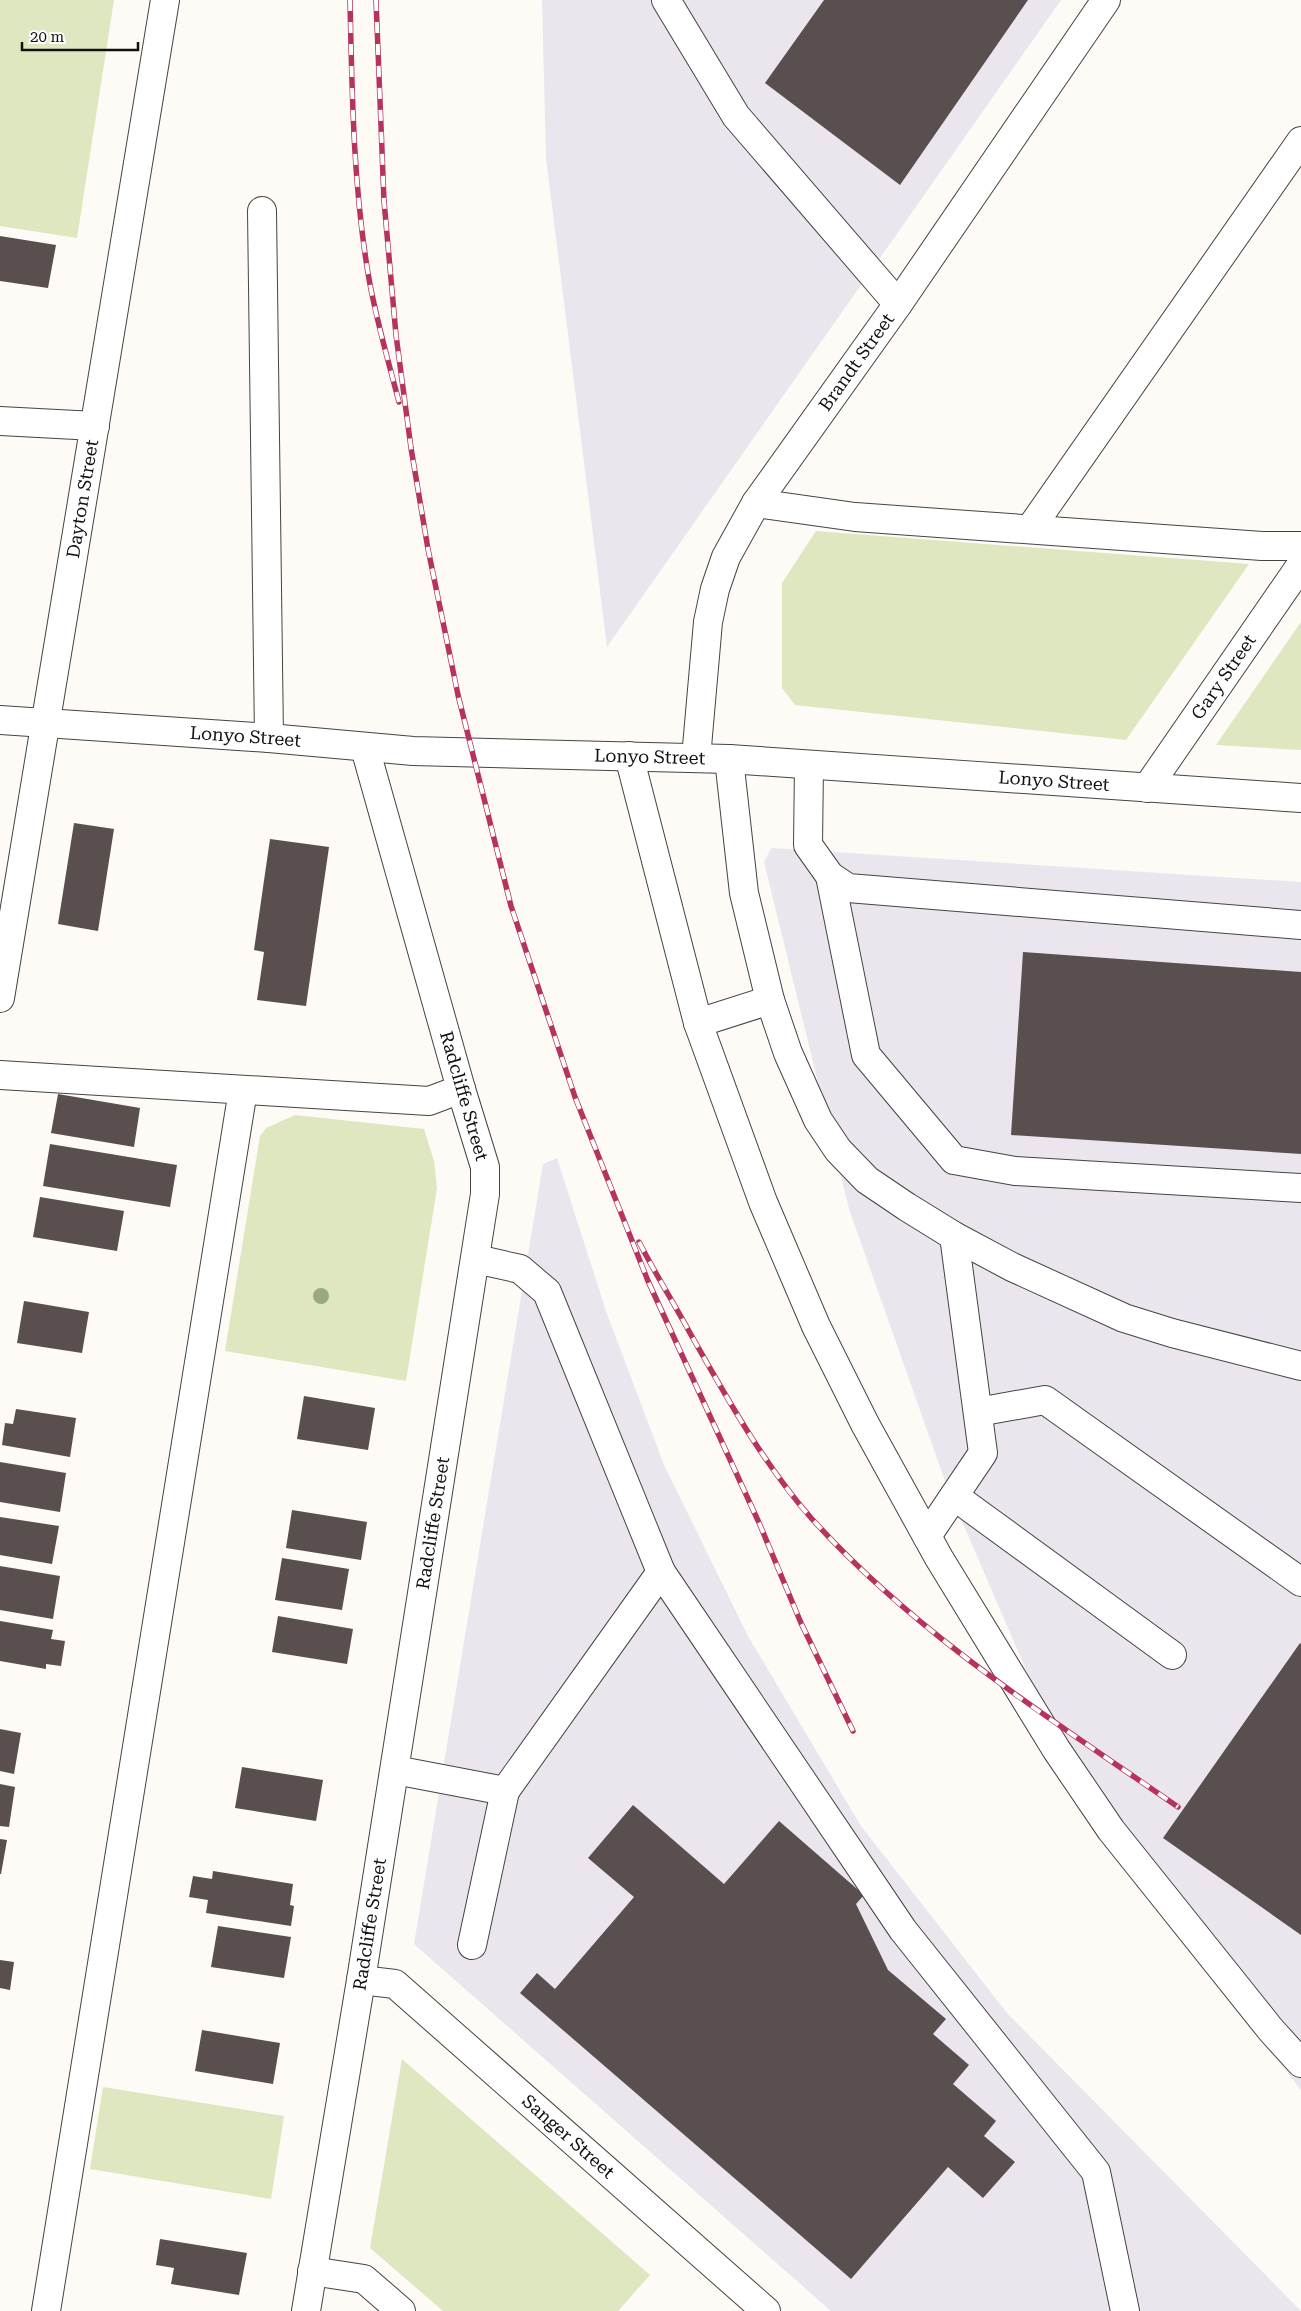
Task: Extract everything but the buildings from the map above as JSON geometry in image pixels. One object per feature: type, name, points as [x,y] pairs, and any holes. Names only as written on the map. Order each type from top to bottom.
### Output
[{"type":"street","name":"Dayton Street","points":[[0,998],[165,0]]},
{"type":"street","points":[[666,0],[736,116],[898,304]]},
{"type":"street","name":"Brandt Street","points":[[696,758],[708,622],[715,589],[726,557],[756,503],[898,304],[1106,0]]},
{"type":"street","points":[[1030,529],[1301,141]]},
{"type":"street","points":[[262,211],[269,738]]},
{"type":"street","points":[[0,421],[95,426]]},
{"type":"street","points":[[756,503],[855,517],[1262,546],[1301,546]]},
{"type":"street","name":"Gary Street","points":[[1147,788],[1301,566]]},
{"type":"street","name":"Lonyo Street","points":[[0,720],[269,738],[365,748],[471,753],[729,759],[1301,798]]},
{"type":"street","name":"Radcliffe Street","points":[[306,2311],[395,1770],[486,1194],[485,1167],[365,748]]},
{"type":"street","points":[[629,756],[698,1022],[763,1202],[816,1326],[866,1424],[927,1536],[1056,1749],[1111,1830],[1270,2030],[1301,2063]]},
{"type":"street","points":[[729,759],[744,893],[770,1000],[788,1053],[818,1120],[838,1150],[867,1180],[954,1236],[1012,1267],[1124,1318],[1172,1333],[1301,1366]]},
{"type":"street","points":[[809,765],[808,845],[830,876],[848,888],[1301,925]]},
{"type":"street","points":[[830,876],[866,1055],[954,1160],[1015,1171],[1301,1188]]},
{"type":"street","points":[[698,1022],[770,1000]]},
{"type":"street","points":[[0,1075],[429,1101],[461,1088]]},
{"type":"street","points":[[46,2311],[243,1090]]},
{"type":"street","points":[[927,1536],[983,1453],[954,1236]]},
{"type":"street","points":[[476,1259],[520,1269],[547,1292],[661,1572],[904,1930],[1096,2172],[1125,2311]]},
{"type":"street","points":[[978,1412],[1045,1400],[1301,1582]]},
{"type":"street","points":[[954,1496],[1172,1655]]},
{"type":"street","points":[[472,1945],[505,1791],[661,1572]]},
{"type":"street","points":[[395,1770],[505,1791]]},
{"type":"street","name":"Sanger Street","points":[[361,1980],[395,1984],[766,2311]]},
{"type":"street","points":[[312,2271],[364,2279],[401,2311]]},
{"type":"shaded area","points":[[542,0],[1061,0],[607,647],[546,158]]},
{"type":"shaded area","points":[[771,848],[1301,882],[1301,2090],[1089,1816],[946,1484],[849,1209],[764,862]]},
{"type":"shaded area","points":[[557,1158],[606,1311],[664,1465],[748,1636],[861,1826],[1007,2013],[1301,2311],[831,2311],[414,1944],[543,1164]]},
{"type":"green space","points":[[0,0],[114,0],[77,238],[0,226]]},
{"type":"green space","points":[[816,531],[1249,564],[1126,740],[795,705],[782,688],[782,583]]},
{"type":"green space","points":[[1301,622],[1301,750],[1216,745]]},
{"type":"green space","points":[[295,1115],[424,1129],[434,1161],[437,1188],[406,1381],[225,1351],[260,1136],[266,1128]]},
{"type":"green space","points":[[402,2059],[650,2275],[618,2311],[443,2311],[370,2248]]},
{"type":"green space","points":[[103,2087],[284,2116],[271,2199],[90,2169]]},
{"type":"railway","points":[[350,0],[354,137],[363,239],[374,305],[399,402]]},
{"type":"railway","points":[[376,0],[384,201],[396,335],[411,448],[428,549],[458,695],[511,906],[575,1097],[648,1281],[760,1525],[801,1623],[853,1731]]},
{"type":"railway","points":[[639,1242],[746,1429],[794,1498],[812,1519],[896,1601],[940,1638],[1034,1708],[1178,1807]]}]
